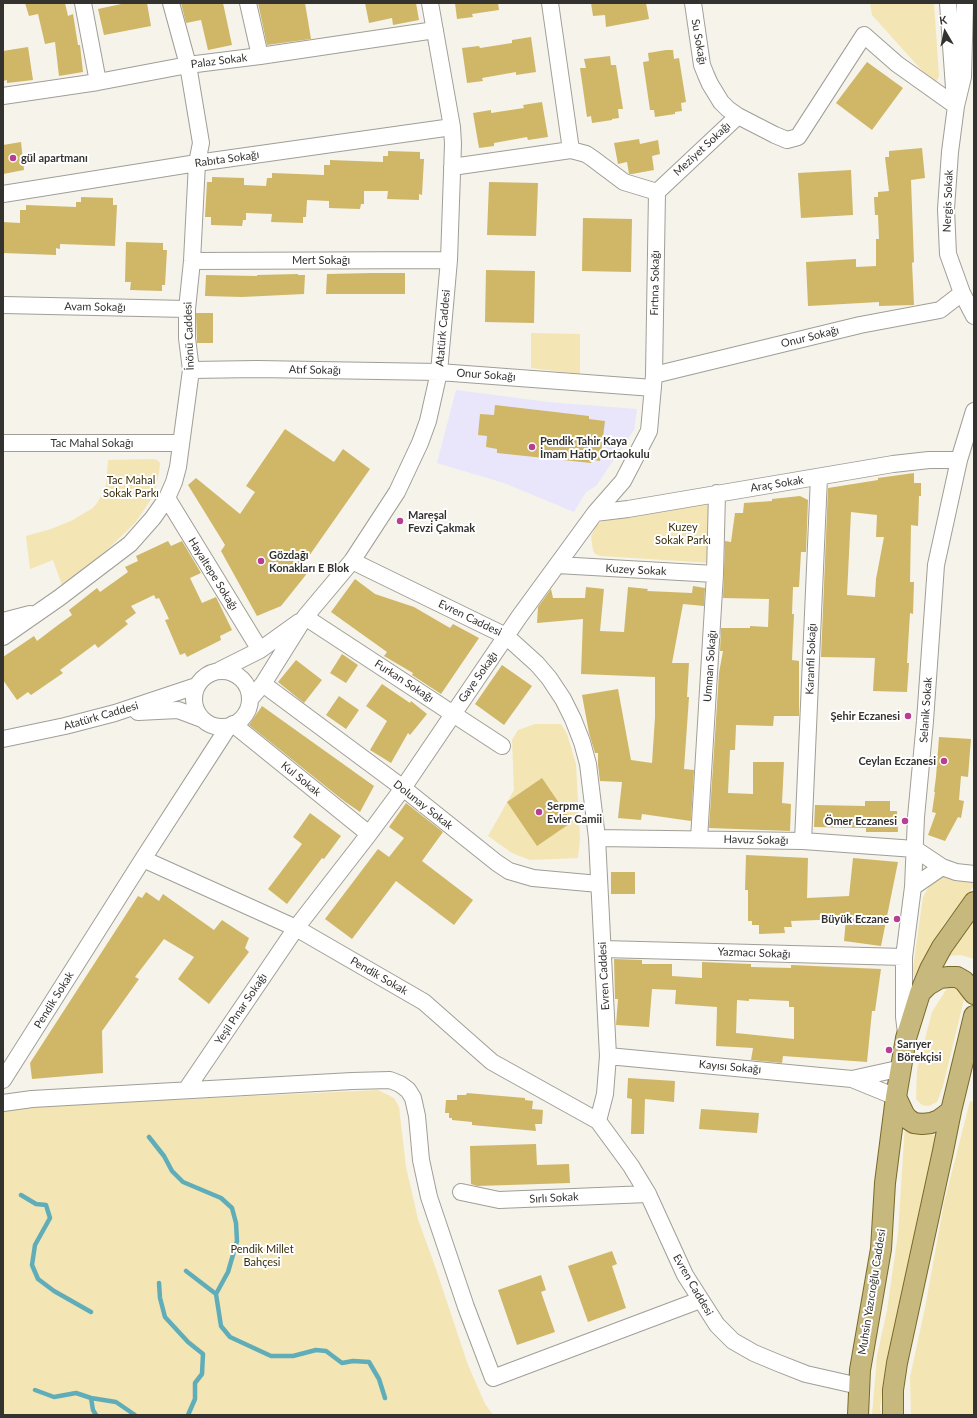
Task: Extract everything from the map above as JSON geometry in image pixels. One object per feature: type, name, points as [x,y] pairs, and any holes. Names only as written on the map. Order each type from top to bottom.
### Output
[{"type":"main road","name":"Muhsin Yazıcıoğlu Caddesi","points":[[858,1415],[863,1349],[881,1250],[886,1183],[896,1097],[906,1038],[920,993],[930,969],[942,947],[974,902]]},
{"type":"main road","points":[[920,993],[928,985],[940,978],[949,976],[957,977],[964,981],[974,994]]},
{"type":"main road","points":[[893,1415],[893,1390],[897,1363],[943,1151],[950,1111],[974,1016]]},
{"type":"main road","points":[[896,1097],[904,1114],[914,1123],[931,1123],[939,1120],[950,1111]]},
{"type":"street","points":[[83,3],[98,82]]},
{"type":"street","name":"İnönü Caddesi","points":[[3,637],[106,564],[130,544],[153,518],[167,498],[174,482],[178,467],[191,370],[187,309],[192,261],[197,163],[201,143],[188,65],[172,3]]},
{"type":"street","points":[[248,3],[260,56]]},
{"type":"street","name":"Atatürk Caddesi","points":[[251,698],[263,684],[305,617],[352,561],[397,492],[410,467],[425,431],[439,372],[449,260],[452,167],[452,127],[430,3]]},
{"type":"street","points":[[550,3],[571,150]]},
{"type":"street","name":"Su Sokağı","points":[[693,3],[702,64],[706,75],[721,102],[738,116]]},
{"type":"street","points":[[948,3],[956,106]]},
{"type":"street","points":[[956,106],[963,77],[965,3]]},
{"type":"street","name":"Palaz Sokak","points":[[3,96],[98,82],[188,65],[435,30]]},
{"type":"street","name":"Meziyet Sokağı","points":[[657,192],[738,116],[787,140],[798,137],[864,35],[897,64],[956,106]]},
{"type":"street","name":"Nergis Sokak","points":[[956,106],[950,152],[946,209],[948,254],[962,293]]},
{"type":"street","name":"Rabıta Sokağı","points":[[3,194],[197,163],[452,127]]},
{"type":"street","points":[[452,167],[571,150],[586,154],[624,182],[657,192]]},
{"type":"street","name":"Fırtına Sokağı","points":[[653,382],[657,192]]},
{"type":"street","name":"Mert Sokağı","points":[[192,261],[449,260]]},
{"type":"street","points":[[962,293],[974,316]]},
{"type":"street","name":"Onur Sokağı","points":[[439,372],[653,382],[860,325],[940,310],[962,293]]},
{"type":"street","name":"Avam Sokağı","points":[[3,304],[187,309]]},
{"type":"street","name":"Atıf Sokağı","points":[[191,370],[257,369],[439,372]]},
{"type":"street","name":"Gaye Sokağı","points":[[296,928],[403,788],[506,636],[595,513],[623,481],[649,431],[653,382]]},
{"type":"street","name":"Selanik Sokak","points":[[906,1038],[904,1017],[904,957],[913,887],[936,566],[959,460],[974,411]]},
{"type":"street","name":"Tac Mahal Sokağı","points":[[3,442],[181,443]]},
{"type":"street","name":"Araç Sokak","points":[[595,513],[628,509],[893,464],[929,460],[959,460]]},
{"type":"street","name":"Karanfil Sokağı","points":[[803,841],[819,477]]},
{"type":"street","name":"Umman Sokağı","points":[[699,839],[715,574],[717,493]]},
{"type":"street","name":"Hayaltepe Sokağı","points":[[167,498],[260,650]]},
{"type":"street","name":"Evren Caddesi","points":[[352,561],[506,636],[538,664],[550,678],[563,699],[573,718],[588,764],[597,838],[608,1056],[604,1094],[598,1121],[631,1166],[648,1194],[682,1269],[717,1325],[733,1341],[754,1353],[806,1374],[859,1386]]},
{"type":"street","name":"Kuzey Sokak","points":[[557,565],[715,574]]},
{"type":"street","points":[[3,621],[39,612]]},
{"type":"street","name":"Atatürk Caddesi","points":[[220,670],[260,650],[305,617]]},
{"type":"street","name":"Furkan Sokağı","points":[[305,617],[502,746]]},
{"type":"street","points":[[115,713],[178,710],[206,722],[220,727],[231,725],[238,722],[245,716],[249,708],[251,698],[246,682],[227,670],[220,670],[206,675],[196,686],[194,703],[197,712],[206,722]]},
{"type":"street","name":"Dolunay Sokak","points":[[263,684],[403,788],[496,863],[509,871],[533,878],[599,884]]},
{"type":"street","name":"Atatürk Caddesi","points":[[3,739],[65,726],[115,713],[196,686]]},
{"type":"street","name":"Pendik Sokak","points":[[199,772],[207,744],[206,722]]},
{"type":"street","name":"Pendik Sokak","points":[[3,1080],[143,859],[231,725]]},
{"type":"street","name":"Kul Sokak","points":[[231,725],[369,834]]},
{"type":"street","name":"Havuz Sokağı","points":[[597,838],[803,841],[915,849]]},
{"type":"street","points":[[915,849],[942,867],[956,872],[974,874]]},
{"type":"street","name":"Pendik Sokak","points":[[143,859],[296,928],[424,1002],[492,1062],[598,1121]]},
{"type":"street","points":[[913,887],[942,867]]},
{"type":"street","name":"Yeşil Pınar Sokağı","points":[[186,1090],[296,928]]},
{"type":"street","name":"Yazmacı Sokağı","points":[[603,949],[904,957]]},
{"type":"street","name":"Kayısı Sokağı","points":[[608,1056],[852,1079]]},
{"type":"street","points":[[852,1079],[902,1068]]},
{"type":"street","points":[[852,1079],[896,1097]]},
{"type":"street","points":[[3,1102],[32,1099],[379,1080],[390,1080],[400,1084],[408,1090],[416,1107],[421,1160],[429,1197],[466,1307],[493,1378],[700,1300]]},
{"type":"street","name":"Sırlı Sokak","points":[[462,1192],[498,1200],[648,1194]]},
{"type":"shaded area","name":"Pendik Tahir Kaya İmam Hatip Ortaokulu","points":[[456,390],[548,402],[637,409],[634,430],[596,486],[586,492],[574,512],[504,483],[437,463]]},
{"type":"green space","points":[[870,3],[934,3],[939,76],[935,85],[872,15]]},
{"type":"green space","points":[[531,333],[580,334],[580,374],[531,368]]},
{"type":"green space","name":"Tac Mahal Sokak Parkı","points":[[153,459],[160,463],[154,495],[135,523],[109,548],[83,570],[62,585],[53,560],[30,569],[26,536],[51,529],[71,521],[93,508],[104,491],[106,485],[108,460]]},
{"type":"green space","name":"Kuzey Sokak Parkı","points":[[710,501],[712,563],[601,556],[595,554],[593,550],[591,536],[596,526],[601,522]]},
{"type":"green space","points":[[535,724],[561,724],[567,734],[576,764],[580,839],[578,858],[530,860],[512,853],[488,836],[514,790],[512,740],[518,730]]},
{"type":"green space","points":[[940,876],[974,878],[974,886],[944,924],[911,982],[923,897],[932,881]]},
{"type":"green space","points":[[974,921],[974,959],[961,955],[948,956]]},
{"type":"green space","points":[[954,984],[965,995],[943,1086],[937,1102],[929,1106],[922,1105],[916,1099],[917,1070],[932,1012],[946,990]]},
{"type":"green space","name":"Pendik Millet Bahçesi","points":[[378,1090],[394,1098],[399,1107],[406,1167],[418,1219],[468,1365],[485,1404],[493,1415],[3,1415],[3,1109],[43,1103],[191,1099]]},
{"type":"green space","points":[[970,1101],[974,1102],[974,1415],[911,1415],[910,1377],[925,1308],[944,1203]]},
{"type":"green space","points":[[905,1125],[937,1136],[906,1283],[887,1359],[880,1408],[881,1415],[872,1415],[877,1356],[887,1310],[898,1234]]},
{"type":"building","points":[[25,3],[65,3],[68,16],[73,14],[78,45],[80,45],[83,72],[59,76],[55,42],[45,44],[38,14],[29,16]]},
{"type":"building","points":[[126,3],[147,3],[151,26],[104,35],[98,9]]},
{"type":"building","points":[[181,3],[223,3],[232,45],[208,50],[201,20],[186,23]]},
{"type":"building","points":[[258,3],[305,3],[311,39],[267,45]]},
{"type":"building","points":[[365,3],[416,3],[419,20],[393,25],[392,18],[369,23]]},
{"type":"building","points":[[455,3],[498,3],[499,10],[472,14],[473,17],[457,19]]},
{"type":"building","points":[[591,3],[646,3],[649,19],[606,27],[605,15],[593,16]]},
{"type":"building","points":[[531,37],[536,72],[516,75],[516,72],[482,78],[483,81],[467,83],[462,48],[479,46],[480,48],[512,43],[512,40]]},
{"type":"building","points":[[28,47],[33,80],[7,83],[7,80],[3,81],[3,51]]},
{"type":"building","points":[[673,50],[674,59],[679,58],[686,102],[681,103],[682,111],[675,112],[675,114],[655,117],[654,110],[650,110],[643,62],[649,61],[648,53]]},
{"type":"building","points":[[610,56],[611,65],[616,65],[623,109],[618,109],[619,118],[592,123],[591,116],[587,117],[580,68],[586,68],[584,59]]},
{"type":"building","points":[[867,62],[903,88],[872,130],[836,103]]},
{"type":"building","points":[[542,102],[548,137],[528,140],[527,137],[494,143],[494,146],[479,148],[473,113],[491,110],[491,113],[524,108],[523,105]]},
{"type":"building","points":[[639,139],[640,144],[658,140],[660,154],[652,156],[654,170],[629,174],[627,162],[618,164],[614,143]]},
{"type":"building","name":"gül apartmanı","points":[[21,142],[24,170],[3,174],[3,145]]},
{"type":"building","points":[[922,148],[925,178],[911,180],[914,305],[879,306],[879,302],[808,306],[806,262],[856,259],[856,267],[876,266],[876,239],[879,239],[878,215],[875,215],[874,197],[878,197],[878,192],[889,191],[885,157],[889,157],[889,151]]},
{"type":"building","points":[[388,151],[420,152],[420,159],[424,159],[422,195],[419,194],[419,200],[387,199],[388,191],[364,191],[364,204],[361,204],[360,209],[329,208],[329,201],[307,200],[306,217],[303,217],[303,223],[271,222],[272,214],[246,213],[246,220],[243,220],[242,226],[211,225],[211,217],[205,217],[207,182],[212,182],[212,177],[244,178],[244,185],[266,186],[267,178],[272,178],[272,173],[324,175],[324,165],[330,165],[330,160],[383,162],[383,156],[388,156]]},
{"type":"building","points":[[851,170],[853,215],[801,218],[798,173]]},
{"type":"building","points":[[489,182],[538,183],[536,236],[487,235]]},
{"type":"building","points":[[81,197],[113,198],[113,205],[117,205],[115,246],[60,244],[60,249],[56,248],[56,255],[3,253],[3,222],[20,223],[20,210],[26,210],[26,205],[76,207],[76,202],[81,202]]},
{"type":"building","points":[[583,218],[632,219],[631,272],[582,271]]},
{"type":"building","points":[[126,242],[163,243],[163,250],[167,250],[165,285],[162,285],[162,291],[130,290],[131,282],[125,282]]},
{"type":"building","points":[[486,270],[535,271],[534,323],[485,322]]},
{"type":"building","points":[[405,273],[405,294],[326,294],[327,274]]},
{"type":"building","points":[[206,275],[257,276],[305,275],[304,294],[242,297],[205,296]]},
{"type":"building","points":[[196,313],[213,313],[213,343],[197,343]]},
{"type":"building","points":[[495,405],[589,416],[589,419],[605,421],[600,461],[593,460],[591,463],[497,453],[497,449],[486,447],[487,436],[478,435],[480,414],[494,415]]},
{"type":"building","points":[[285,429],[334,462],[343,449],[370,469],[302,566],[309,571],[281,606],[257,616],[221,551],[225,545],[188,485],[196,478],[240,514],[255,492],[246,486]]},
{"type":"building","points":[[914,473],[914,483],[921,483],[918,526],[911,525],[910,582],[914,582],[913,614],[910,613],[907,692],[873,691],[875,658],[821,657],[828,488],[878,480],[878,478]],"holes":[[[851,512],[877,515],[876,537],[884,537],[876,579],[875,597],[847,595]]]},
{"type":"building","points":[[800,496],[808,500],[806,552],[801,552],[799,587],[793,587],[792,614],[794,614],[792,660],[799,661],[799,716],[774,716],[773,726],[736,725],[735,750],[730,750],[728,793],[753,794],[753,762],[784,762],[782,803],[791,804],[790,831],[709,828],[719,673],[723,651],[720,651],[721,628],[750,628],[750,626],[768,627],[769,599],[723,598],[725,541],[731,542],[735,513],[743,513],[744,503],[772,501],[772,499]]},
{"type":"building","points":[[168,541],[171,546],[182,541],[201,573],[190,578],[202,603],[216,597],[232,630],[220,636],[221,640],[187,657],[185,653],[180,655],[165,620],[169,619],[159,598],[156,599],[154,595],[131,606],[136,613],[125,621],[128,624],[98,648],[95,644],[60,670],[63,673],[31,695],[28,692],[17,700],[3,680],[3,657],[34,636],[37,641],[72,615],[69,610],[97,588],[100,592],[128,572],[125,567],[138,561],[136,556]]},
{"type":"building","points":[[355,579],[375,594],[414,607],[450,628],[453,624],[479,638],[441,694],[412,675],[413,673],[384,656],[387,652],[331,612]]},
{"type":"building","points":[[693,586],[705,588],[704,606],[683,604],[672,663],[689,663],[687,697],[689,697],[684,769],[694,770],[691,821],[642,814],[641,820],[618,818],[622,782],[600,781],[598,753],[595,753],[589,733],[582,695],[618,689],[631,760],[652,763],[655,717],[655,677],[581,674],[583,619],[537,623],[538,607],[551,589],[553,598],[585,598],[586,587],[604,589],[600,631],[624,632],[628,587],[648,589],[647,591],[692,593]]},
{"type":"building","points":[[342,654],[358,665],[346,683],[330,673]]},
{"type":"building","points":[[296,660],[322,680],[304,703],[278,682]]},
{"type":"building","points":[[502,665],[532,686],[504,725],[475,704]]},
{"type":"building","points":[[382,684],[410,703],[411,701],[427,714],[410,735],[408,733],[391,763],[370,750],[387,721],[366,706]]},
{"type":"building","points":[[339,696],[359,710],[346,729],[326,715]]},
{"type":"building","points":[[262,706],[374,786],[360,812],[344,801],[249,725]]},
{"type":"building","points":[[939,737],[971,739],[968,777],[961,776],[959,800],[964,801],[961,818],[958,817],[945,841],[928,835],[936,813],[932,812]]},
{"type":"building","name":"Serpme Evler Camii","points":[[542,778],[572,822],[537,846],[507,802]]},
{"type":"building","points":[[865,801],[890,801],[890,811],[897,811],[898,832],[866,832],[866,828],[814,827],[815,805],[865,806]]},
{"type":"building","points":[[406,803],[443,832],[422,861],[473,900],[454,925],[396,881],[352,939],[325,919],[378,849],[389,857],[404,838],[389,827]]},
{"type":"building","points":[[310,813],[341,836],[287,904],[268,889],[302,844],[293,837]]},
{"type":"building","points":[[746,855],[808,858],[807,898],[849,896],[853,858],[898,862],[881,946],[844,941],[846,919],[791,921],[792,927],[784,927],[785,933],[759,934],[759,925],[752,925],[752,921],[748,921],[748,890],[745,890]]},
{"type":"building","points":[[611,872],[635,872],[635,894],[611,894]]},
{"type":"building","points":[[146,892],[159,901],[163,894],[214,930],[222,920],[249,938],[245,948],[249,952],[209,1004],[178,979],[194,957],[164,939],[135,977],[139,979],[102,1031],[103,1073],[32,1079],[30,1063],[138,896],[142,898]]},
{"type":"building","points":[[614,959],[642,960],[642,964],[672,964],[672,976],[702,978],[702,962],[751,964],[751,967],[791,968],[791,965],[881,969],[875,1011],[872,1011],[867,1062],[783,1056],[782,1063],[751,1060],[753,1048],[716,1046],[717,1007],[675,1004],[676,990],[652,989],[649,1027],[616,1025],[618,999],[615,999]],"holes":[[[749,999],[789,1001],[789,1007],[794,1007],[794,1039],[736,1033],[737,1000],[749,1001]]]},
{"type":"building","points":[[628,1078],[675,1081],[674,1102],[645,1099],[644,1134],[631,1134],[632,1099],[627,1098]]},
{"type":"building","points":[[467,1093],[525,1098],[525,1100],[533,1101],[532,1109],[543,1110],[542,1124],[535,1124],[536,1131],[472,1125],[472,1122],[452,1120],[452,1118],[449,1118],[449,1113],[445,1113],[446,1100],[457,1100],[457,1095],[466,1095]]},
{"type":"building","points":[[701,1109],[759,1113],[757,1133],[699,1129]]},
{"type":"building","points":[[536,1144],[537,1165],[569,1164],[570,1183],[477,1186],[471,1184],[470,1146]]},
{"type":"building","points":[[612,1251],[617,1264],[612,1266],[626,1308],[588,1322],[568,1266]]},
{"type":"building","points":[[541,1275],[546,1290],[541,1292],[555,1332],[517,1345],[498,1290]]},
{"type":"waterway","points":[[149,1137],[164,1156],[172,1171],[183,1182],[221,1198],[232,1208],[236,1223],[237,1241],[228,1272],[216,1294]]},
{"type":"waterway","points":[[21,1195],[36,1204],[46,1205],[50,1218],[35,1245],[32,1265],[38,1279],[54,1291],[91,1312]]},
{"type":"waterway","points":[[186,1271],[216,1294],[221,1326],[230,1337],[271,1356],[293,1356],[316,1350],[326,1351],[342,1363],[353,1361],[369,1362],[379,1379],[385,1398]]},
{"type":"waterway","points":[[159,1283],[160,1298],[165,1317],[188,1342],[203,1354],[202,1374],[195,1383],[195,1399],[188,1415]]},
{"type":"waterway","points":[[35,1390],[54,1397],[76,1393],[91,1398],[116,1402],[135,1415]]},
{"type":"waterway","points":[[91,1398],[93,1410],[96,1415]]},
{"type":"place","name":"gül apartmanı","points":[[13,158]]},
{"type":"place","name":"Pendik Tahir Kaya İmam Hatip Ortaokulu","points":[[532,447]]},
{"type":"place","name":"Mareşal Fevzi̇ Çakmak","points":[[400,521]]},
{"type":"place","name":"Gözdağı Konakları E Blok","points":[[261,561]]},
{"type":"place","name":"Şehir Eczanesi","points":[[908,716]]},
{"type":"place","name":"Ceylan Eczanesi","points":[[944,761]]},
{"type":"place","name":"Serpme Evler Camii","points":[[539,812]]},
{"type":"place","name":"Ömer Eczanesi","points":[[905,821]]},
{"type":"place","name":"Büyük Eczane","points":[[897,919]]},
{"type":"place","name":"Sarıyer Börekçisi","points":[[889,1050]]}]
